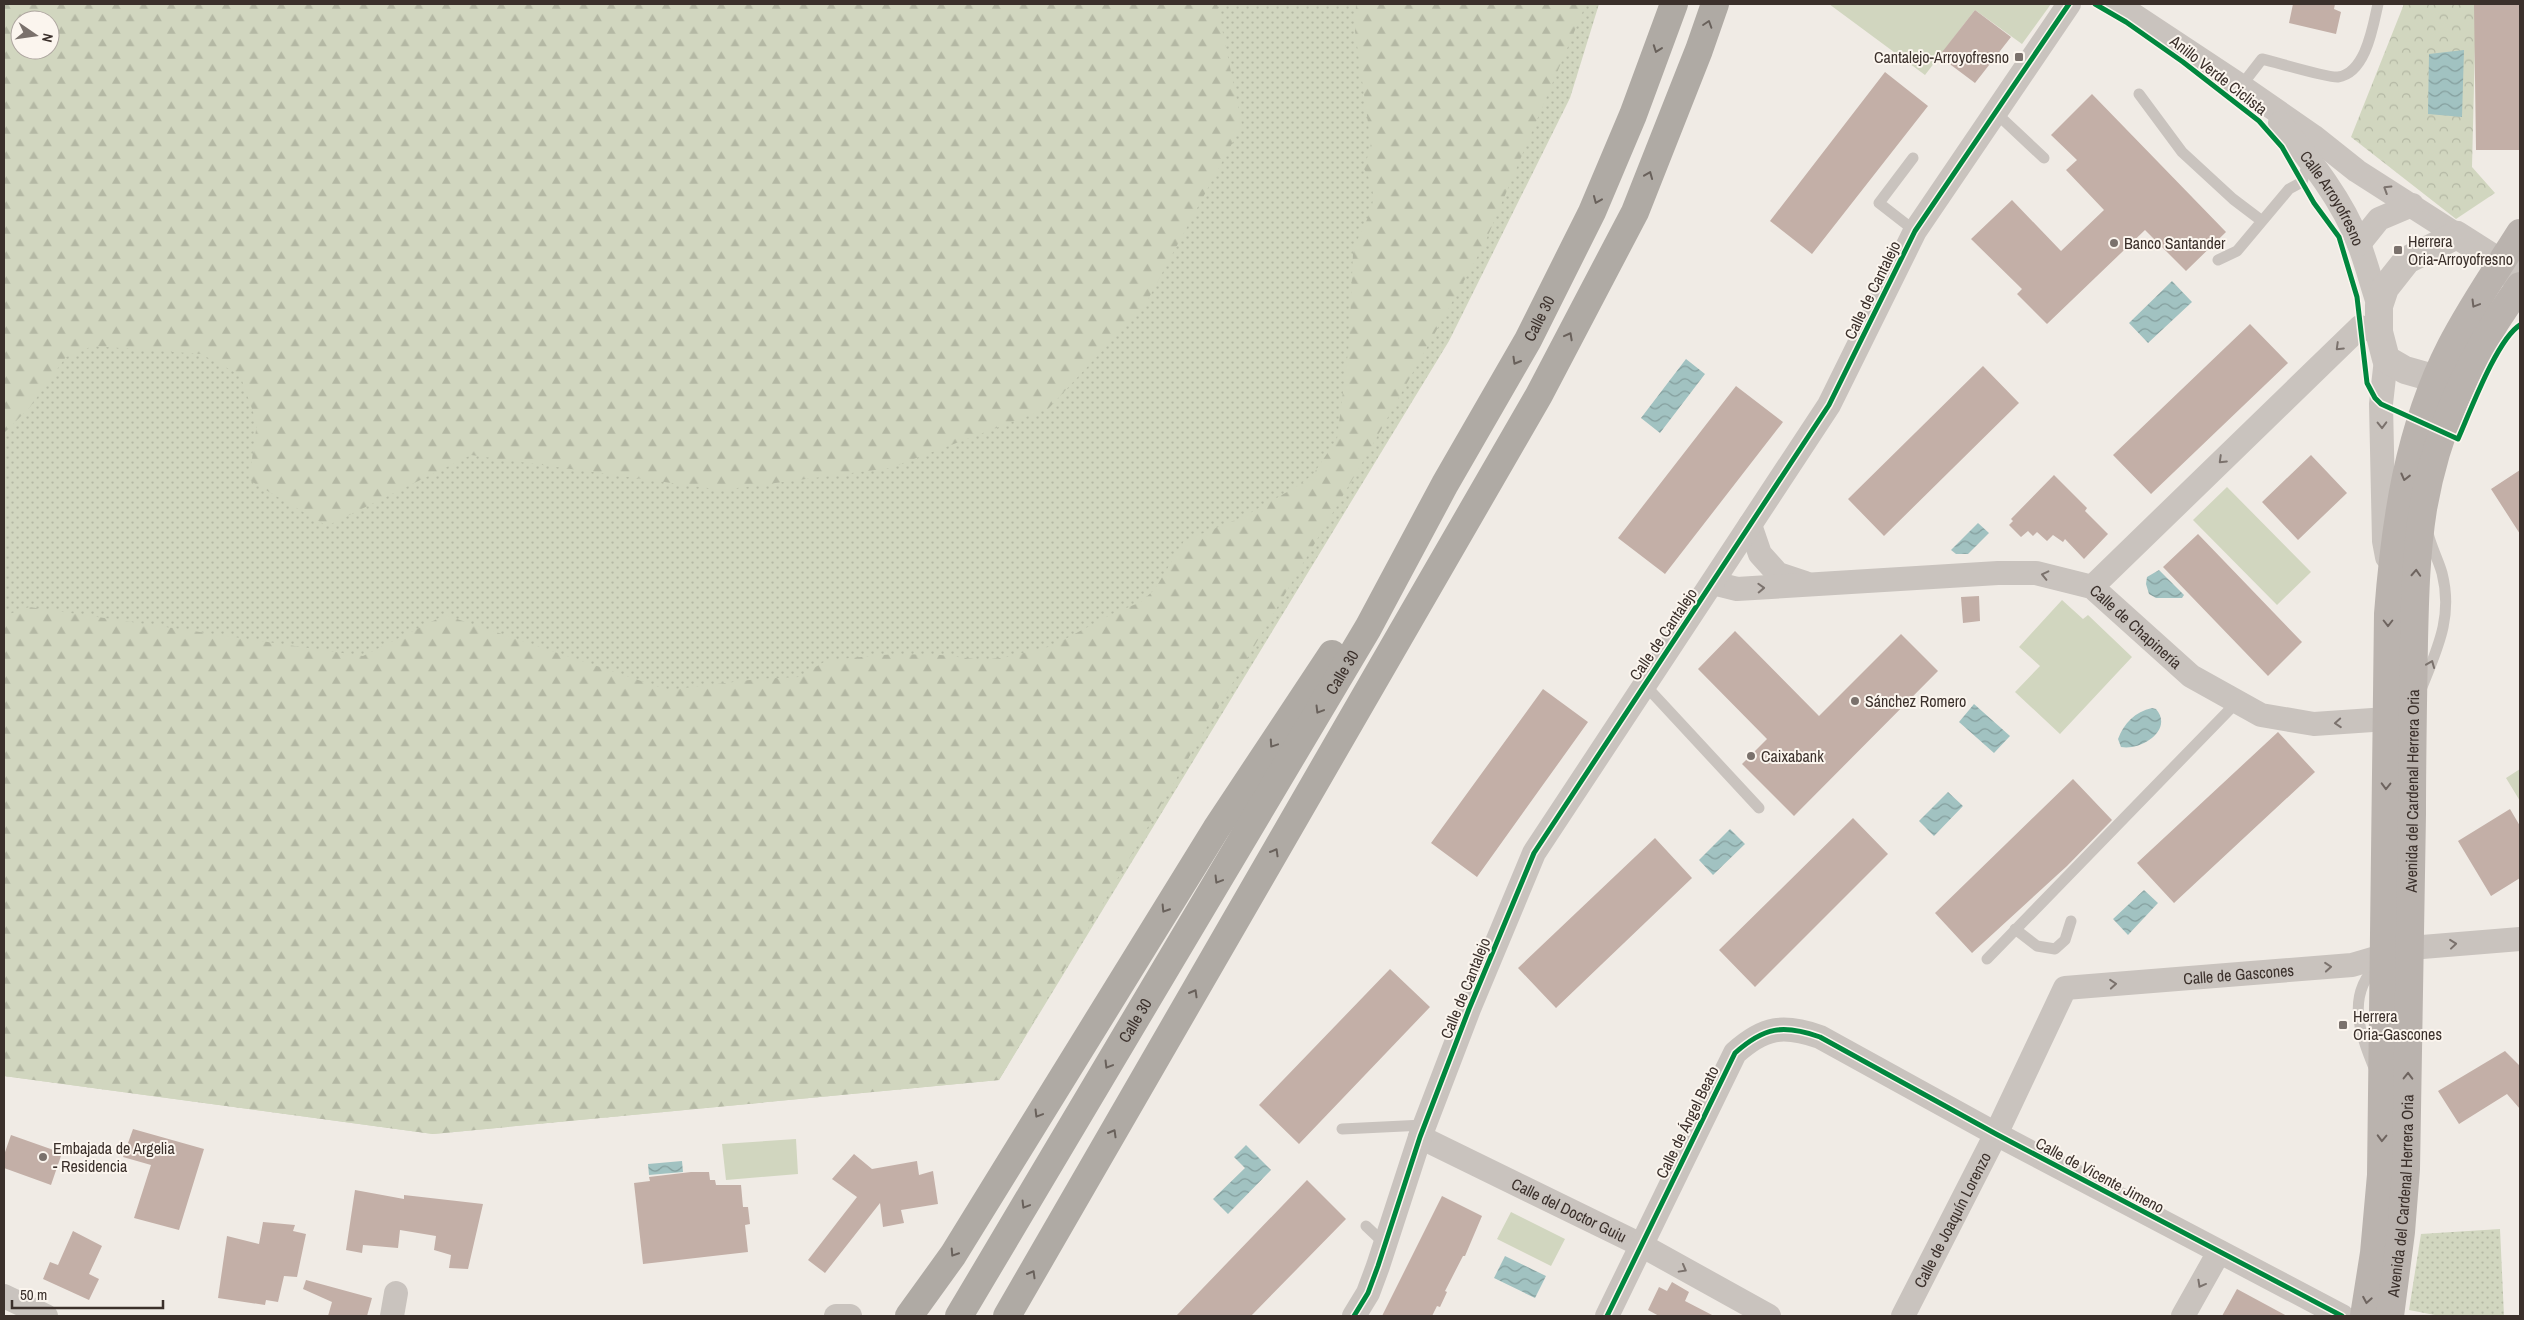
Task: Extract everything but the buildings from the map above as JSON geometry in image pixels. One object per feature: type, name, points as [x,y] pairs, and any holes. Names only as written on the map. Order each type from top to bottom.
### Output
[{"type":"highway","name":"Calle 30","points":[[959,1316],[1368,628],[1445,484],[1528,340],[1592,212],[1633,115],[1674,4]]},
{"type":"highway","name":"Calle 30","points":[[1007,1316],[1539,395],[1635,212],[1699,50],[1714,4]]},
{"type":"highway","points":[[909,1316],[953,1255],[1216,829],[1445,484]]},
{"type":"main road","name":"Avenida del Cardenal Herrera Oria","points":[[2390,1316],[2405,1187],[2413,710],[2417,564],[2423,508],[2438,446],[2448,383],[2450,347],[2520,233]]},
{"type":"main road","name":"Avenida del Cardenal Herrera Oria","points":[[2364,1316],[2378,1216],[2383,1089],[2387,719],[2391,574],[2403,483],[2413,445],[2448,383],[2515,299]]},
{"type":"street","name":"Calle de Cantalejo","points":[[1354,1316],[1368,1294],[1422,1131],[1469,1008],[1534,853],[1829,405],[1915,231],[2069,4]]},
{"type":"street","name":"Calle Arroyofresno","points":[[2117,4],[2241,86],[2263,103],[2311,148],[2357,171],[2457,235]]},
{"type":"street","name":"Calle Arroyofresno","points":[[2311,148],[2359,244],[2379,319]]},
{"type":"street","points":[[2334,195],[2341,177],[2357,171]]},
{"type":"street","points":[[2359,244],[2379,219],[2412,205]]},
{"type":"street","points":[[2448,383],[2404,370],[2386,359],[2379,319],[2385,288],[2407,260],[2457,235],[2501,263],[2520,282]]},
{"type":"street","points":[[2092,586],[2360,327],[2379,319]]},
{"type":"street","name":"Avenida del Cardenal Herrera Oria","points":[[2386,359],[2382,404],[2384,531],[2391,574]]},
{"type":"street","name":"Calle de Chapinería","points":[[1750,525],[1760,554],[1778,574],[1813,586]]},
{"type":"street","name":"Calle de Chapinería","points":[[1713,583],[1737,589],[1813,586],[1998,573],[2036,573],[2092,586],[2191,676],[2261,715],[2314,724],[2387,719]]},
{"type":"street","name":"Calle de Gascones","points":[[2065,988],[2352,965],[2384,958],[2410,948],[2520,938]]},
{"type":"street","name":"Calle de Joaquín Lorenzo","points":[[1903,1316],[1996,1134],[2065,988]]},
{"type":"street","name":"Calle de Ángel Beato","points":[[1607,1316],[1735,1053],[1764,1032],[1789,1028],[1820,1037],[1849,1052]]},
{"type":"street","name":"Calle de Vicente Jimeno","points":[[1849,1052],[1996,1134],[2342,1316]]},
{"type":"street","name":"Calle del Doctor Guiu","points":[[1422,1131],[1641,1245],[1769,1316]]},
{"type":"street","points":[[2183,1316],[2219,1252]]},
{"type":"street","points":[[392,1316],[396,1293]]},
{"type":"street","points":[[4,1296],[46,1316]]},
{"type":"street","points":[[836,1316],[850,1316]]},
{"type":"lane","points":[[2241,86],[2262,59],[2337,77],[2354,70],[2371,39],[2378,4]]},
{"type":"lane","points":[[2139,94],[2182,152],[2233,199],[2262,221]]},
{"type":"lane","points":[[1996,113],[2044,158]]},
{"type":"lane","points":[[2218,260],[2237,251],[2289,190],[2302,182],[2311,148]]},
{"type":"lane","points":[[1913,158],[1879,203],[1915,231]]},
{"type":"lane","points":[[1644,684],[1759,808]]},
{"type":"lane","points":[[1988,959],[2014,929],[2237,702]]},
{"type":"lane","points":[[2014,929],[2037,946],[2054,949],[2065,940],[2071,920]]},
{"type":"lane","points":[[1342,1129],[1422,1131]]},
{"type":"lane","points":[[1366,1226],[1385,1244]]},
{"type":"green space","points":[[4,4],[1599,4],[1570,98],[1449,341],[999,1080],[433,1134],[4,1076]]},
{"type":"green space","points":[[1217,4],[1242,125],[1145,305],[1049,408],[890,468],[722,490],[471,455],[327,526],[249,480],[257,423],[240,375],[201,354],[93,346],[66,357],[30,407],[4,433],[4,5]]},
{"type":"green space","points":[[1356,4],[1586,4],[1484,245],[1368,453],[999,1080],[433,1134],[4,1076],[4,616],[29,607],[363,656],[445,615],[668,690],[758,679],[799,677],[824,662],[850,658],[895,654],[941,655],[983,660],[1007,657],[1052,646],[1114,613],[1141,602],[1155,589],[1184,541],[1243,517],[1301,484],[1314,473],[1337,439],[1349,344],[1353,253],[1373,202],[1370,181],[1364,169],[1371,144],[1355,31]]},
{"type":"green space","points":[[1829,4],[2051,4],[2022,44],[1975,10],[1925,75]]},
{"type":"green space","points":[[2404,4],[2476,4],[2472,167],[2495,193],[2456,219],[2351,137]]},
{"type":"green space","points":[[2227,487],[2311,572],[2277,605],[2193,520]]},
{"type":"green space","points":[[2062,600],[2083,619],[2088,615],[2132,657],[2060,734],[2015,692],[2040,666],[2019,647]]},
{"type":"green space","points":[[2520,769],[2520,801],[2506,778]]},
{"type":"green space","points":[[796,1139],[798,1174],[726,1180],[722,1144]]},
{"type":"green space","points":[[1511,1212],[1565,1239],[1551,1266],[1497,1239]]},
{"type":"green space","points":[[2500,1229],[2504,1316],[2440,1316],[2409,1310],[2421,1234]]},
{"type":"water","points":[[2464,50],[2462,117],[2428,114],[2429,54]]},
{"type":"water","points":[[2172,281],[2192,302],[2148,343],[2129,323]]},
{"type":"water","points":[[1686,359],[1705,374],[1660,433],[1641,418]]},
{"type":"water","points":[[1978,523],[1989,533],[1968,554],[1956,554],[1951,550]]},
{"type":"water","points":[[2159,570],[2184,595],[2182,598],[2156,598],[2149,594],[2146,584],[2147,577]]},
{"type":"water","points":[[1974,704],[2010,736],[1994,753],[1959,722]]},
{"type":"water","points":[[2152,708],[2156,709],[2160,717],[2161,724],[2158,731],[2146,742],[2137,746],[2121,747],[2118,739],[2123,728],[2135,715]]},
{"type":"water","points":[[1948,792],[1963,806],[1934,836],[1919,821]]},
{"type":"water","points":[[1730,829],[1745,844],[1713,875],[1699,860]]},
{"type":"water","points":[[2144,890],[2158,903],[2128,935],[2113,919]]},
{"type":"water","points":[[1246,1145],[1271,1170],[1228,1214],[1213,1199],[1245,1168],[1234,1157]]},
{"type":"water","points":[[682,1161],[683,1172],[649,1175],[648,1164]]},
{"type":"water","points":[[1505,1256],[1546,1276],[1535,1298],[1494,1278]]},
{"type":"cycle path","points":[[1354,1316],[1368,1293],[1420,1137],[1469,1009],[1534,853],[1829,405],[1915,231],[2069,4]]},
{"type":"cycle path","name":"Anillo Verde Ciclista","points":[[2095,4],[2126,22],[2183,62],[2259,121],[2282,147],[2314,203],[2339,237],[2357,297],[2367,383],[2375,398],[2381,404],[2458,439],[2493,360],[2511,333],[2520,325]]},
{"type":"cycle path","points":[[1607,1316],[1735,1053],[1745,1044],[1765,1033],[1784,1029],[1820,1037],[1996,1134],[2342,1316]]},
{"type":"place","name":"Cantalejo-Arroyofresno","points":[[2019,57]]},
{"type":"place","name":"Banco Santander","points":[[2114,243]]},
{"type":"place","name":"Herrera Oria-Arroyofresno","points":[[2398,250]]},
{"type":"place","name":"Sánchez Romero","points":[[1855,701]]},
{"type":"place","name":"Caixabank","points":[[1751,756]]},
{"type":"place","name":"Herrera Oria-Gascones","points":[[2343,1025]]},
{"type":"place","name":"Embajada de Argelia - Residencia","points":[[43,1157]]}]
